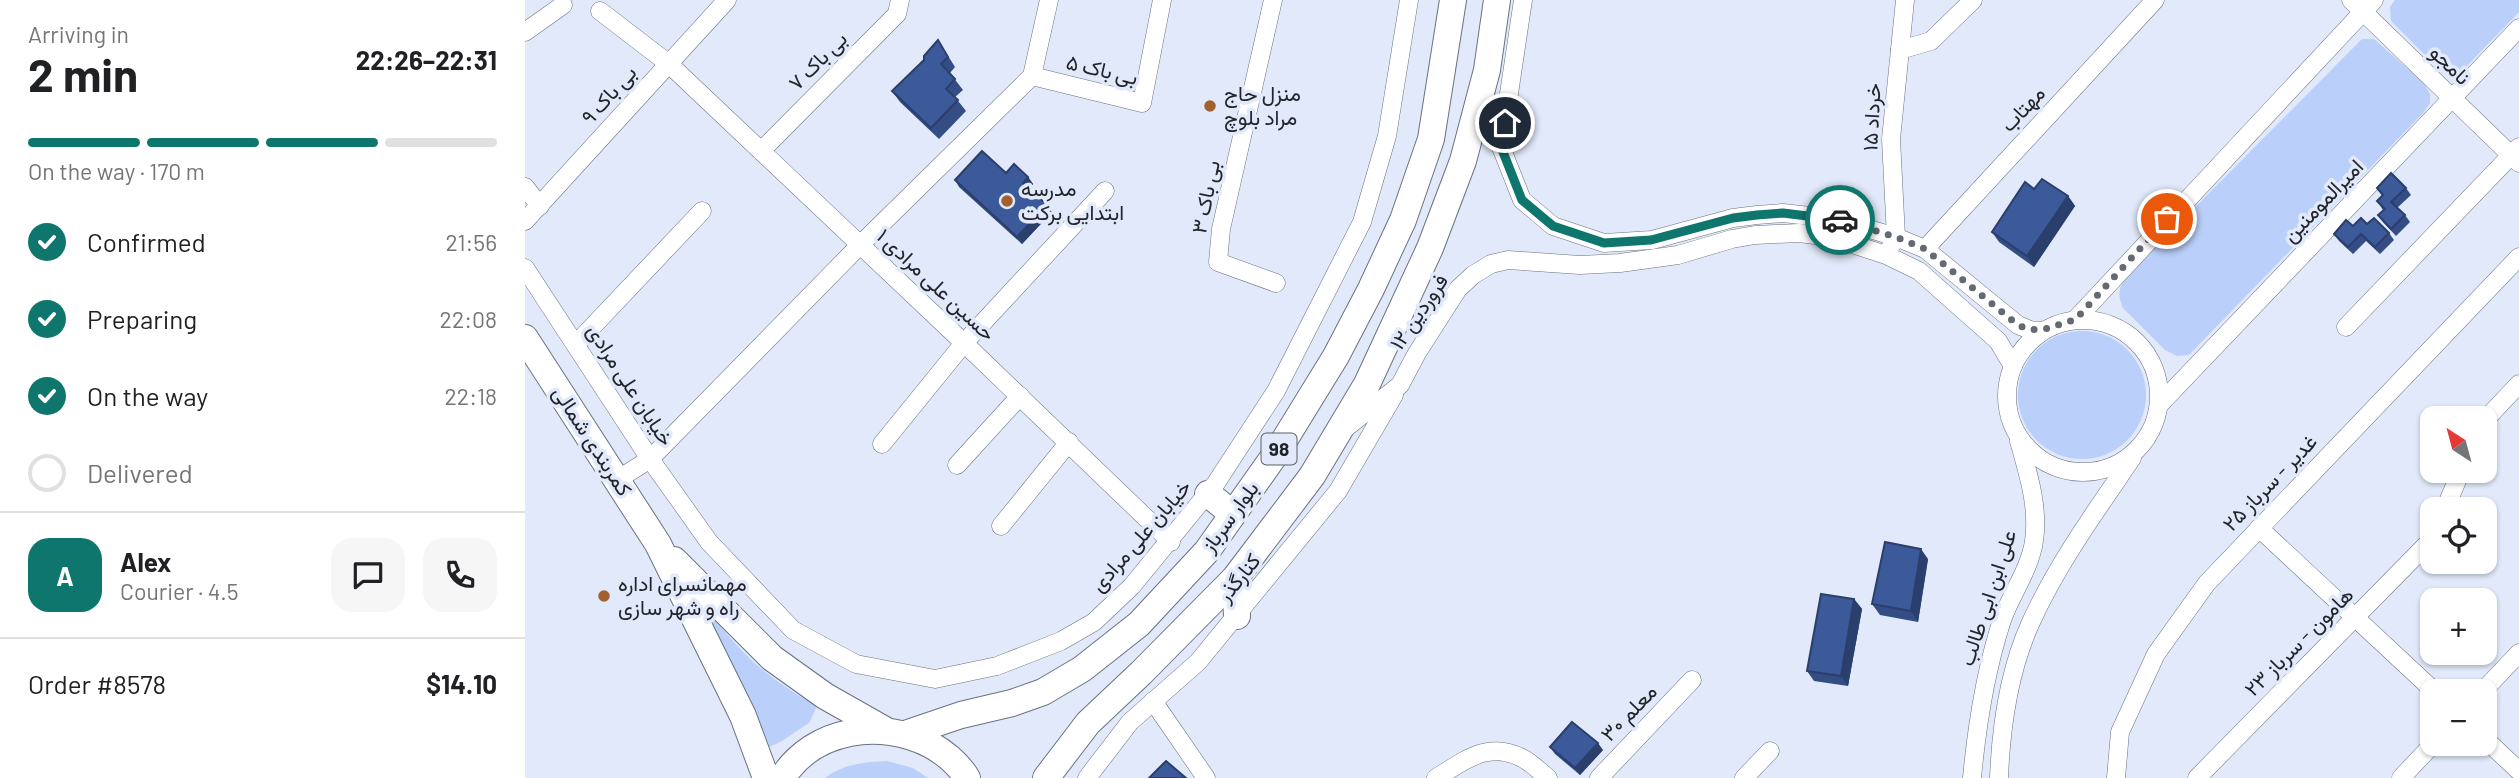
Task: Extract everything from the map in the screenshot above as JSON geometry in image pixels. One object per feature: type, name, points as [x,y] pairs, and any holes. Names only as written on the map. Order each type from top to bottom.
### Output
[{"type":"highway","name":"بلوار سرباز","points":[[895,732],[1043,692],[1082,669],[1139,624],[1207,551],[1277,452],[1336,356],[1403,220],[1431,139],[1453,0]]},
{"type":"highway","name":"بلوار سرباز","points":[[1047,778],[1088,723],[1235,578],[1312,476],[1367,384],[1430,248],[1463,161],[1487,70],[1497,0]]},
{"type":"highway","name":"کمربندی شمالی","points":[[525,338],[658,544]]},
{"type":"highway","points":[[1208,494],[1233,514]]},
{"type":"highway","points":[[658,544],[772,658],[825,695],[895,732]]},
{"type":"highway","points":[[658,544],[743,716],[766,778]]},
{"type":"highway","points":[[1235,578],[1237,616]]},
{"type":"highway","name":"98","points":[[782,778],[807,751],[831,738],[857,731],[895,732],[914,737],[941,751],[967,778]]},
{"type":"street","name":"بی باک ۹","points":[[525,221],[727,0]]},
{"type":"street","name":"بی باک ۷","points":[[761,150],[897,14],[900,0]]},
{"type":"street","points":[[617,480],[650,459],[860,245],[1032,76],[1049,0]]},
{"type":"street","name":"بی باک ۵","points":[[1032,76],[1142,103],[1162,0]]},
{"type":"street","name":"بی باک ۳","points":[[1273,0],[1221,229],[1218,262],[1276,283]]},
{"type":"street","name":"خیابان علی مرادی","points":[[525,268],[650,459],[709,542],[793,630],[856,664],[935,678],[997,666],[1061,641],[1094,622],[1132,586],[1208,494],[1276,391],[1362,222],[1387,136],[1409,0]]},
{"type":"street","points":[[1523,0],[1501,147],[1522,200],[1553,226],[1604,243],[1651,240],[1733,218],[1783,213],[1836,219],[1896,237],[1925,249],[2018,325],[2043,331]]},
{"type":"street","name":"۱۵ خرداد","points":[[1896,237],[1892,139],[1905,0]]},
{"type":"street","points":[[1900,50],[1931,41],[1973,0]]},
{"type":"street","name":"مهتاب","points":[[1925,249],[2155,0]]},
{"type":"street","points":[[2075,320],[2362,4]]},
{"type":"street","name":"نامجو","points":[[2362,4],[2452,99],[2516,155]]},
{"type":"street","points":[[525,32],[563,5]]},
{"type":"street","name":"حسین علی مرادی ۱","points":[[600,11],[669,64],[1171,542]]},
{"type":"street","name":"امیرالمومنین","points":[[2159,405],[2519,28]]},
{"type":"street","points":[[2346,327],[2516,155]]},
{"type":"street","points":[[525,187],[540,206]]},
{"type":"street","points":[[882,444],[964,343],[1105,191]]},
{"type":"street","points":[[576,344],[702,211]]},
{"type":"street","name":"۱۲ فروردین","points":[[1336,435],[1400,385],[1458,289],[1473,275],[1491,264],[1508,260],[1580,265],[1620,264],[1678,255],[1732,239],[1799,233],[1831,237],[1886,255],[1919,271],[1998,341],[2013,366]]},
{"type":"street","points":[[1886,255],[1896,237]]},
{"type":"street","name":"غدیر - سرباز ۲۵","points":[[2116,778],[2120,732],[2157,654],[2207,583],[2519,257]]},
{"type":"street","points":[[1999,778],[2001,741],[2013,677],[2031,623],[2071,545],[2140,447],[2153,428],[2159,405],[2160,388],[2156,370],[2137,340],[2122,330],[2100,321],[2075,320],[2058,323],[2025,346],[2013,366],[2007,389],[2008,412],[2017,434],[2032,453],[2052,466],[2075,472],[2099,470],[2121,462],[2140,447]]},
{"type":"street","points":[[2497,407],[2519,384]]},
{"type":"street","name":"کنارگذر","points":[[1087,778],[1129,722],[1198,662],[1338,491],[1400,385]]},
{"type":"street","points":[[957,465],[1020,396]]},
{"type":"street","name":"علی ابن ابی طالب","points":[[1972,778],[1986,675],[2003,618],[2034,543],[2033,493],[2017,434]]},
{"type":"street","points":[[1001,526],[1069,442]]},
{"type":"street","points":[[2259,528],[2421,679]]},
{"type":"street","name":"هامون - سرباز ۲۳","points":[[2197,778],[2420,551]]},
{"type":"street","points":[[2494,679],[2519,653]]},
{"type":"street","name":"معلم ۳۰","points":[[1599,778],[1692,680]]},
{"type":"street","points":[[1153,701],[1206,778]]},
{"type":"street","points":[[2497,750],[2519,771]]},
{"type":"street","points":[[1436,778],[1480,752],[1496,751],[1522,757],[1548,778]]},
{"type":"street","points":[[1744,778],[1770,751]]},
{"type":"street","points":[[2401,778],[2422,756]]},
{"type":"shaded area","points":[[2395,0],[2519,0],[2519,12],[2461,72],[2450,74],[2436,66],[2391,21],[2390,7]]},
{"type":"shaded area","points":[[2362,39],[2374,39],[2424,83],[2430,94],[2430,103],[2189,355],[2177,356],[2165,350],[2123,308],[2119,293],[2124,279]]},
{"type":"shaded area","points":[[2082,331],[2107,335],[2128,349],[2142,370],[2146,395],[2142,420],[2128,441],[2107,455],[2082,459],[2057,455],[2036,441],[2022,420],[2018,395],[2022,370],[2036,349],[2057,335]]},
{"type":"shaded area","points":[[707,608],[731,639],[756,664],[817,706],[809,723],[763,750],[700,609]]},
{"type":"shaded area","points":[[887,761],[913,768],[928,778],[825,778],[854,765]]},
{"type":"building","points":[[938,40],[948,57],[941,64],[955,79],[946,89],[958,100],[931,128],[892,91],[924,60],[924,56]]},
{"type":"building","name":"مدرسه ابتدایی برکت","points":[[982,151],[1006,173],[1014,164],[1028,177],[1023,183],[1047,205],[1017,237],[955,180]]},
{"type":"building","points":[[2391,173],[2406,188],[2391,202],[2405,215],[2391,229],[2378,215],[2385,209],[2377,201],[2383,195],[2377,188]]},
{"type":"building","points":[[2042,179],[2068,196],[2027,256],[1992,232],[2025,182],[2034,189]]},
{"type":"building","points":[[2361,218],[2367,224],[2374,218],[2389,233],[2375,247],[2361,234],[2348,247],[2334,234],[2346,220],[2353,226]]},
{"type":"building","points":[[1885,542],[1921,549],[1911,611],[1872,604]]},
{"type":"building","points":[[1821,594],[1854,599],[1841,676],[1807,671]]},
{"type":"building","points":[[1572,722],[1598,743],[1575,768],[1550,747]]},
{"type":"building","points":[[1166,761],[1186,778],[1149,778]]},
{"type":"way so far","points":[[1840,220],[1925,249],[2018,325],[2043,331],[2058,323],[2075,320],[2167,219]]},
{"type":"place","name":"منزل حاج مراد بلوچ","points":[[1210,106]]},
{"type":"place","name":"مدرسه ابتدایی برکت","points":[[1007,201]]},
{"type":"place","name":"مهمانسراى اداره راه و شهر سازى","points":[[604,596]]},
{"type":"route","points":[[1505,123],[1501,147],[1522,200],[1553,226],[1604,243],[1651,240],[1733,218],[1757,215],[1783,213],[1840,220]]}]
